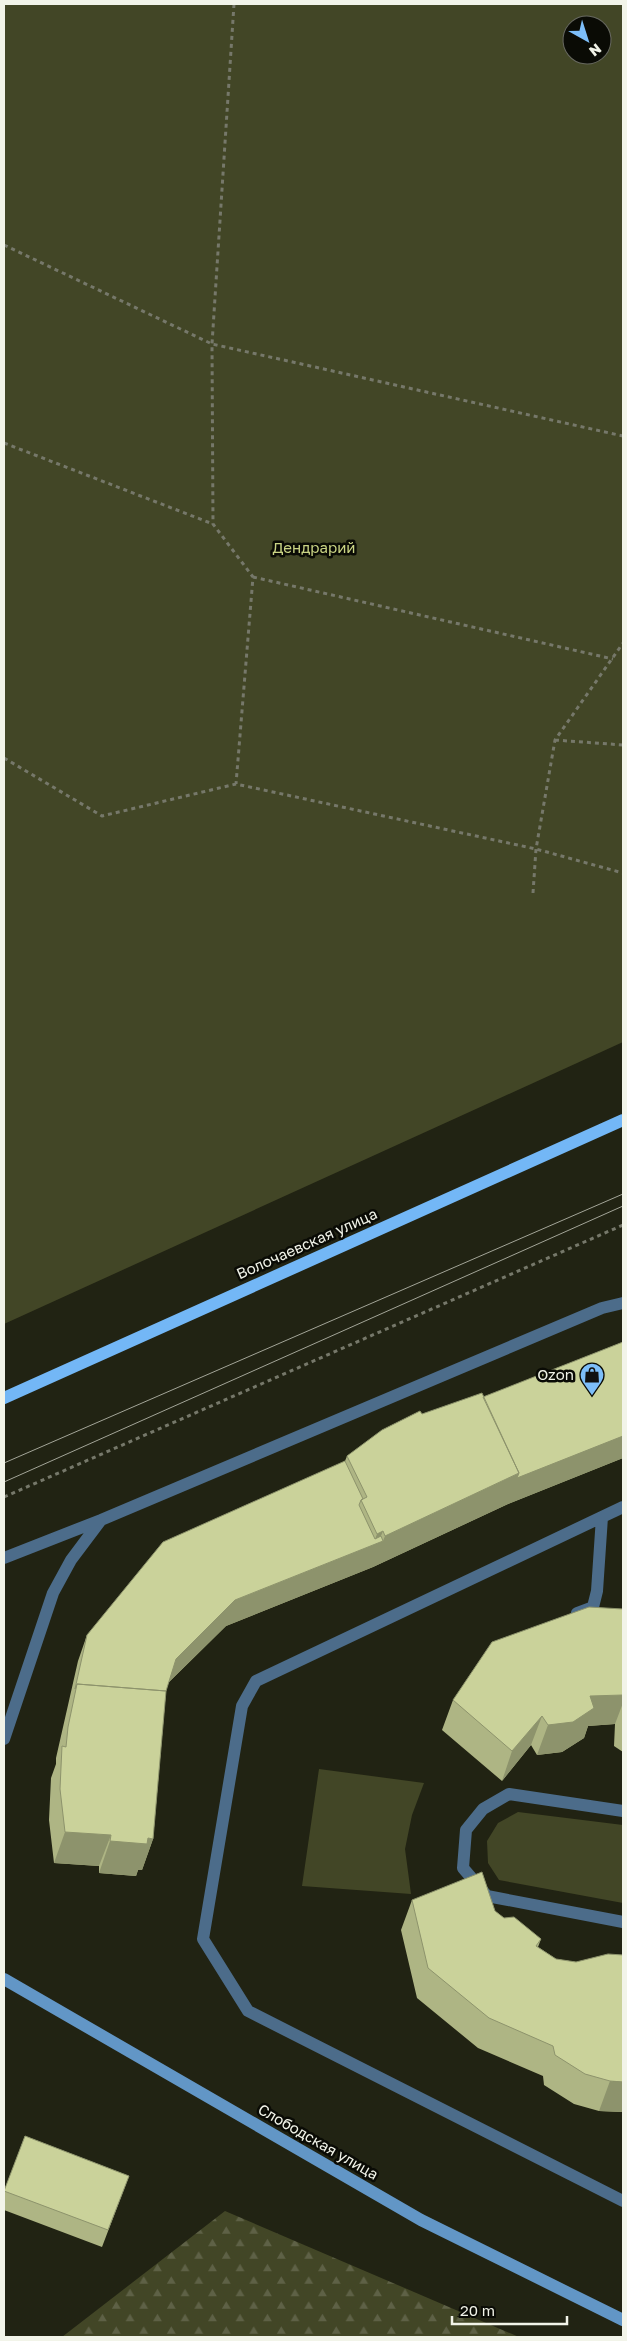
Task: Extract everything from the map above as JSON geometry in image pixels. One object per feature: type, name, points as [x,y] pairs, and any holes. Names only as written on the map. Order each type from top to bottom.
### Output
[{"type":"main road","name":"Волочаевская улица","points":[[4,1398],[623,1120]]},
{"type":"street","name":"Слободская улица","points":[[4,1979],[420,2220],[623,2320]]},
{"type":"lane","points":[[4,1558],[101,1520],[602,1308],[623,1303]]},
{"type":"lane","points":[[623,1507],[256,1681],[242,1706],[203,1939],[248,2011],[623,2200]]},
{"type":"lane","points":[[562,1620],[593,1607],[597,1591],[602,1517]]},
{"type":"lane","points":[[4,1739],[53,1592],[71,1560],[101,1520]]},
{"type":"lane","points":[[623,1812],[509,1794],[482,1809],[466,1830],[463,1868],[488,1896],[623,1922]]},
{"type":"path","points":[[213,524],[212,344],[234,4]]},
{"type":"path","points":[[4,244],[212,344],[623,436]]},
{"type":"path","points":[[4,443],[213,524],[253,577],[613,659]]},
{"type":"path","points":[[236,784],[253,577]]},
{"type":"path","points":[[533,893],[536,849],[555,740],[623,643]]},
{"type":"path","points":[[555,740],[623,745]]},
{"type":"path","points":[[4,758],[102,816],[236,784],[536,849],[623,873]]},
{"type":"path","points":[[4,1497],[623,1225]]},
{"type":"green space","name":"Дендрарий","points":[[4,4],[623,4],[623,1042],[4,1324]]},
{"type":"green space","points":[[319,1769],[424,1783],[412,1815],[405,1849],[411,1894],[302,1886]]},
{"type":"green space","points":[[518,1812],[623,1825],[623,1903],[499,1880],[488,1863],[487,1841],[498,1823]]},
{"type":"green space","points":[[225,2211],[519,2337],[62,2337]]},
{"type":"building","points":[[623,1342],[623,1436],[517,1478],[519,1473],[483,1397]]},
{"type":"building","points":[[482,1393],[519,1473],[385,1536],[383,1531],[377,1534],[361,1500],[367,1497],[347,1456],[382,1430],[420,1411],[422,1414]]},
{"type":"building","points":[[345,1461],[363,1499],[359,1505],[375,1539],[381,1536],[383,1541],[235,1600],[176,1659],[166,1691],[77,1684],[75,1689],[87,1635],[163,1542]]},
{"type":"building","points":[[589,1607],[623,1609],[623,1695],[590,1696],[594,1708],[573,1722],[548,1725],[542,1716],[512,1751],[453,1700],[492,1642]]},
{"type":"building","points":[[77,1684],[166,1691],[153,1839],[148,1838],[147,1844],[110,1841],[111,1835],[65,1832],[60,1789],[62,1746],[66,1747]]},
{"type":"building","points":[[482,1872],[495,1911],[504,1918],[514,1917],[541,1939],[536,1946],[556,1959],[576,1962],[608,1954],[623,1955],[623,2082],[610,2081],[585,2074],[555,2055],[553,2046],[489,2018],[428,1968],[412,1900]]},
{"type":"building","points":[[25,2136],[129,2176],[108,2230],[4,2191]]},
{"type":"tram line","points":[[4,1463],[623,1194]]},
{"type":"tram line","points":[[4,1482],[623,1206]]},
{"type":"place","name":"Ozon","points":[[592,1396]]}]
